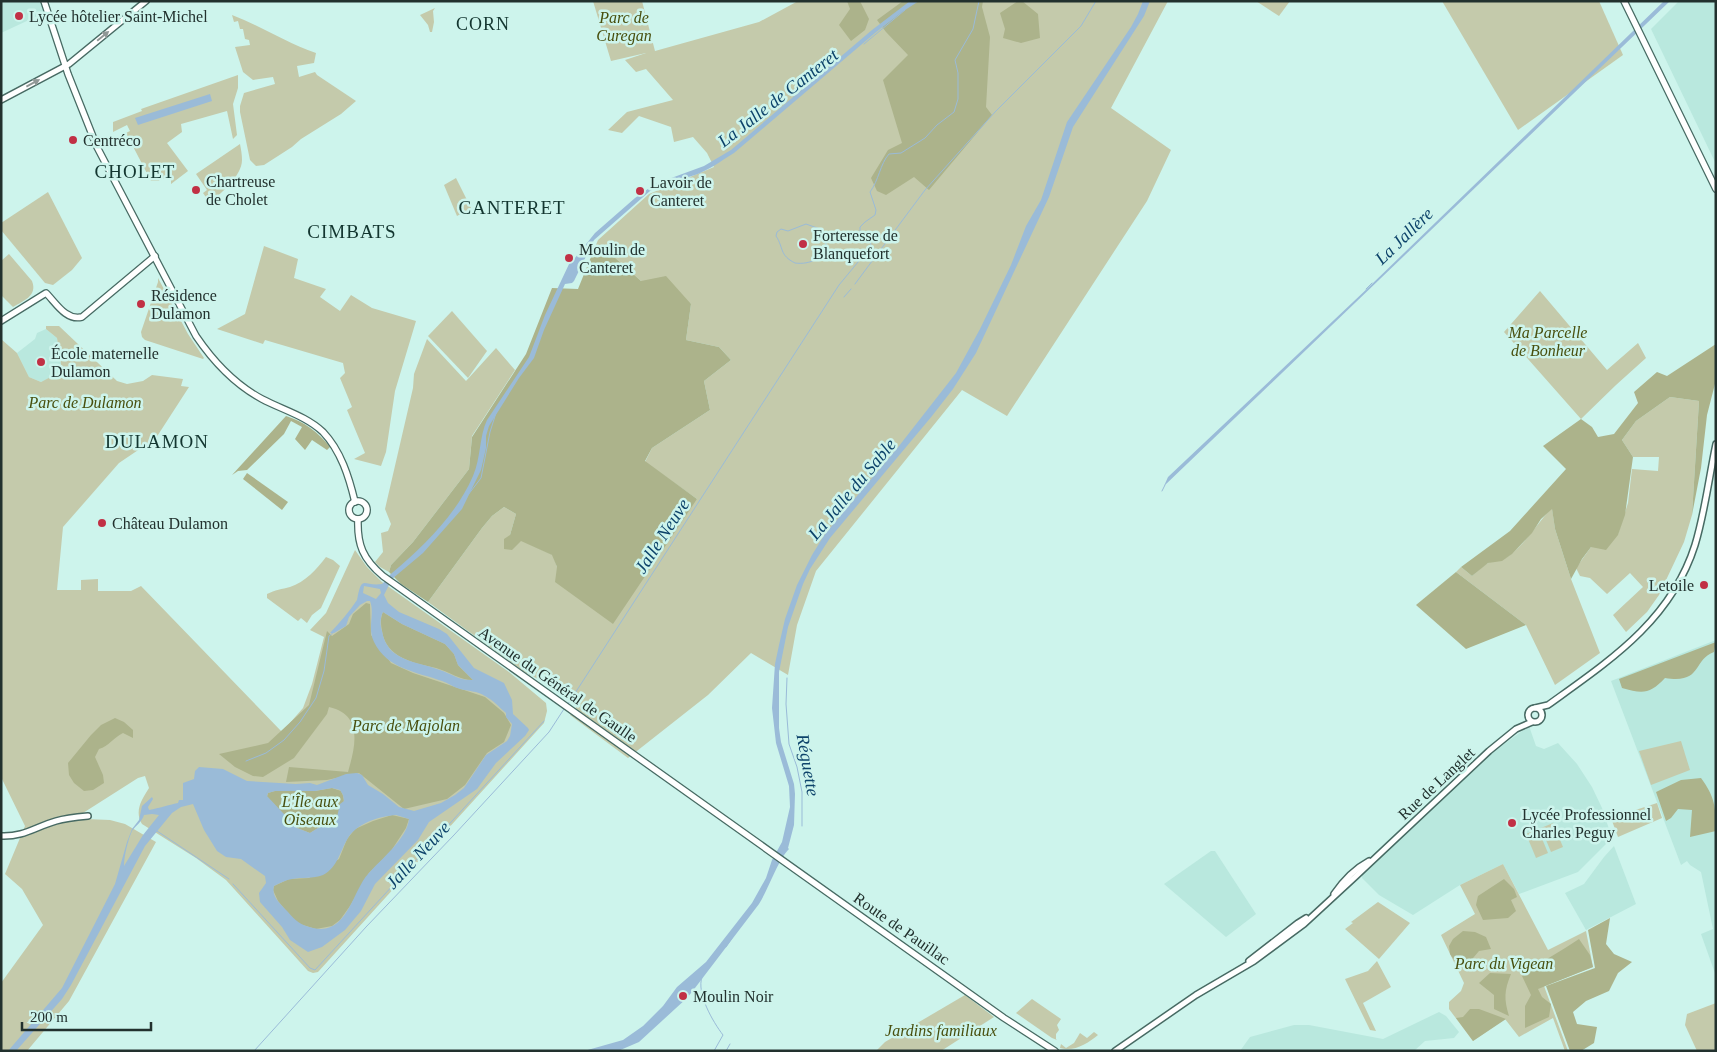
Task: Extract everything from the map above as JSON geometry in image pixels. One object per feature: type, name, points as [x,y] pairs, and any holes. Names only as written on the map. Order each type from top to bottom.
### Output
[{"type":"main road","points":[[44,1],[65,66],[97,147],[196,336],[215,362],[235,380],[256,395],[305,419],[324,433],[340,458],[355,502]]},
{"type":"main road","points":[[1624,1],[1716,189]]},
{"type":"main road","points":[[1,321],[46,293],[68,316],[74,318],[82,317],[155,256]]},
{"type":"main road","points":[[355,502],[363,502],[367,510],[364,517],[358,519],[352,517],[349,512],[350,506],[355,502]]},
{"type":"main road","name":"Avenue du Général de Gaulle","points":[[358,519],[358,540],[360,546],[373,566],[383,576],[772,852]]},
{"type":"main road","name":"Route de Pauillac","points":[[772,852],[1049,1051]]},
{"type":"main road","name":"Route de Pauillac","points":[[1016,1026],[1026,1030],[1055,1051]]},
{"type":"street","points":[[1,100],[65,66],[146,1]]},
{"type":"street","points":[[1548,705],[1530,710],[1528,713],[1529,720],[1532,722],[1540,720],[1548,705],[1627,646],[1644,630],[1666,604],[1682,576],[1694,547],[1716,444]]},
{"type":"street","points":[[1535,708],[1539,709],[1542,715]]},
{"type":"street","name":"Rue de Langlet","points":[[1114,1050],[1196,994],[1254,961],[1304,924],[1310,916],[1332,898],[1339,886],[1361,865],[1374,858],[1489,751],[1516,729],[1528,713]]},
{"type":"street","name":"Rue de Langlet","points":[[1516,729],[1532,722]]},
{"type":"street","points":[[1,836],[27,833],[55,821],[88,816]]},
{"type":"shaded area","name":"Lycée hôtelier Saint-Michel","points":[[1,1],[40,1],[44,13],[1,33]]},
{"type":"shaded area","points":[[1679,1],[1716,1],[1716,164],[1651,29]]},
{"type":"shaded area","name":"École maternelle Dulamon","points":[[46,329],[57,338],[62,372],[41,382],[29,377],[17,353],[35,339],[37,333]]},
{"type":"shaded area","points":[[1716,640],[1716,976],[1701,934],[1713,929],[1701,872],[1687,861],[1681,865],[1611,681]]},
{"type":"shaded area","name":"Lycée Professionnel Charles Peguy","points":[[1529,726],[1536,746],[1544,749],[1558,743],[1577,764],[1592,787],[1602,808],[1612,838],[1578,872],[1519,894],[1503,864],[1460,885],[1413,915],[1379,895],[1362,878],[1362,874],[1489,755]]},
{"type":"shaded area","points":[[1614,846],[1636,904],[1586,930],[1565,893],[1584,884]]},
{"type":"shaded area","points":[[1211,851],[1215,851],[1256,914],[1226,937],[1164,884]]},
{"type":"shaded area","points":[[1439,1012],[1446,1016],[1459,1032],[1454,1038],[1425,1041],[1414,1051],[1240,1051],[1250,1037],[1294,1025],[1309,1025],[1383,1039]]},
{"type":"green space","name":"Parc de Curegan","points":[[593,1],[642,1],[655,51],[759,22],[798,1],[1168,1],[1111,108],[1171,150],[1147,201],[1007,416],[962,390],[816,571],[797,625],[788,675],[751,653],[708,695],[628,758],[570,715],[577,706],[540,680],[526,673],[428,602],[482,528],[492,516],[504,507],[516,514],[510,535],[553,555],[557,567],[697,499],[645,462],[652,448],[710,410],[704,381],[731,360],[719,347],[686,340],[691,304],[641,281],[612,255],[595,247],[598,240],[649,194],[714,167],[707,153],[693,137],[674,142],[671,127],[639,116],[622,133],[608,130],[627,112],[673,100],[646,69],[636,72],[625,60],[646,53],[611,61]]},
{"type":"green space","points":[[847,1],[860,1],[869,19],[865,30],[851,41],[839,25],[850,9]]},
{"type":"green space","points":[[903,1],[983,1],[982,7],[990,37],[986,107],[992,115],[929,190],[914,177],[886,195],[877,191],[871,178],[888,150],[902,143],[883,80],[908,55],[877,20]]},
{"type":"green space","points":[[1018,1],[1022,1],[1038,14],[1040,38],[1021,43],[1003,38],[1005,29],[1000,13]]},
{"type":"green space","points":[[1256,1],[1290,1],[1279,16]]},
{"type":"green space","points":[[1442,1],[1599,1],[1623,55],[1518,130]]},
{"type":"green space","points":[[435,8],[433,11],[434,22],[432,32],[430,32],[428,25],[420,15]]},
{"type":"green space","points":[[232,15],[316,53],[314,63],[297,66],[299,77],[315,72],[356,101],[341,114],[264,165],[256,166],[250,160],[240,106],[244,93],[275,84],[273,77],[253,80],[243,72],[235,47],[250,45],[249,40],[245,39],[243,29],[240,29],[238,21],[234,22]]},
{"type":"green space","points":[[238,75],[238,88],[233,104],[237,135],[233,139],[227,111],[181,124],[182,132],[167,143],[188,171],[171,184],[171,179],[151,181],[126,133],[130,131],[127,125],[113,132],[113,122],[142,111],[141,109]]},
{"type":"green space","points":[[240,144],[242,160],[239,172],[230,184],[210,203],[203,193],[207,190],[196,174]]},
{"type":"green space","points":[[456,178],[471,208],[457,216],[444,185]]},
{"type":"green space","points":[[48,192],[82,258],[72,270],[53,285],[45,283],[1,230],[1,223]]},
{"type":"green space","points":[[264,246],[298,259],[294,278],[326,289],[320,297],[340,311],[351,295],[372,308],[416,321],[395,391],[386,452],[381,466],[354,459],[365,453],[347,410],[352,407],[340,378],[345,373],[343,363],[265,340],[263,344],[217,329],[245,314]]},
{"type":"green space","points":[[595,247],[612,255],[641,281],[666,276],[691,304],[686,340],[719,347],[731,360],[704,381],[710,410],[652,448],[645,461],[697,499],[613,624],[555,582],[557,567],[552,555],[521,541],[512,550],[504,549],[504,539],[510,535],[516,514],[504,507],[492,516],[482,528],[428,602],[401,584],[389,572],[391,565],[413,542],[469,469],[472,437],[526,354],[552,288],[578,289]]},
{"type":"green space","points":[[9,254],[32,281],[33,286],[31,294],[13,307],[1,295],[1,261]]},
{"type":"green space","points":[[158,278],[203,359],[145,340],[142,337],[141,332]]},
{"type":"green space","name":"Ma Parcelle de Bonheur","points":[[1540,291],[1607,370],[1638,343],[1646,358],[1581,419],[1504,332]]},
{"type":"green space","points":[[452,311],[487,351],[468,378],[428,336]]},
{"type":"green space","points":[[46,326],[59,326],[117,381],[127,384],[143,381],[152,375],[183,379],[181,386],[189,387],[156,438],[119,463],[63,527],[57,590],[81,590],[81,580],[98,579],[98,591],[131,591],[141,586],[282,732],[303,708],[312,684],[324,637],[310,630],[326,613],[355,550],[367,567],[382,582],[509,672],[546,703],[547,711],[544,723],[318,972],[313,973],[308,971],[226,880],[196,858],[142,824],[139,810],[149,788],[145,776],[138,778],[83,813],[86,819],[110,820],[125,824],[156,842],[69,1001],[27,1051],[1,1051],[1,983],[43,925],[22,889],[5,874],[25,826],[1,777],[1,339],[17,353],[29,377],[41,382],[62,371],[57,338],[46,329]]},
{"type":"green space","points":[[427,339],[466,381],[496,348],[515,370],[472,436],[469,469],[413,542],[391,565],[389,572],[375,562],[383,552],[381,533],[388,531],[391,524],[385,509],[413,388],[414,374]]},
{"type":"green space","points":[[1716,344],[1716,380],[1707,415],[1701,468],[1692,515],[1699,401],[1670,397],[1636,421],[1622,440],[1633,457],[1625,515],[1618,535],[1606,550],[1591,547],[1571,579],[1555,529],[1552,509],[1541,519],[1532,533],[1512,554],[1502,561],[1488,563],[1472,576],[1461,567],[1510,531],[1566,469],[1543,446],[1581,419],[1592,427],[1598,437],[1614,434],[1638,403],[1634,392],[1657,372],[1667,376]]},
{"type":"green space","points":[[1670,397],[1699,401],[1692,515],[1684,542],[1659,595],[1647,612],[1626,632],[1613,615],[1643,587],[1630,573],[1607,594],[1590,578],[1580,576],[1576,568],[1591,547],[1618,534],[1628,503],[1632,469],[1658,471],[1659,457],[1633,457],[1622,440],[1636,421]]},
{"type":"green space","points":[[286,416],[311,428],[330,447],[327,450],[312,440],[305,450],[295,439],[302,427],[291,421],[284,434],[247,470],[238,471],[232,475]]},
{"type":"green space","points":[[247,473],[288,502],[282,510],[243,479]]},
{"type":"green space","points":[[1552,508],[1555,529],[1571,579],[1600,653],[1555,685],[1526,625],[1456,572],[1461,567],[1472,576],[1488,563],[1507,557],[1522,544]]},
{"type":"green space","points":[[326,557],[340,566],[321,608],[312,615],[307,623],[301,618],[298,621],[267,598],[267,594],[295,585],[306,578]]},
{"type":"green space","points":[[1456,572],[1526,625],[1466,649],[1416,605]]},
{"type":"green space","name":"Parc de Majolan","points":[[366,603],[370,604],[371,635],[391,663],[413,673],[485,697],[504,713],[511,725],[504,742],[487,753],[465,785],[447,799],[404,809],[359,773],[327,780],[286,782],[289,767],[348,772],[354,743],[352,724],[348,717],[340,711],[329,707],[327,714],[294,758],[263,777],[253,776],[235,767],[219,754],[268,743],[309,705],[327,631],[332,636],[349,624],[353,614]]},
{"type":"green space","points":[[383,612],[402,624],[445,644],[454,654],[458,665],[473,680],[463,679],[436,668],[410,661],[395,653],[389,647],[382,631],[381,617]]},
{"type":"green space","points":[[1716,642],[1714,652],[1702,660],[1696,670],[1686,678],[1665,678],[1650,690],[1641,692],[1622,688],[1619,679]]},
{"type":"green space","points":[[115,718],[124,722],[133,730],[133,738],[123,733],[99,749],[95,757],[103,775],[104,783],[93,790],[84,791],[74,783],[69,775],[68,763],[101,725]]},
{"type":"green space","points":[[1681,741],[1690,770],[1651,785],[1639,751]]},
{"type":"green space","points":[[1701,778],[1714,803],[1716,831],[1690,837],[1692,810],[1678,809],[1666,821],[1656,792],[1681,780]]},
{"type":"green space","name":"L'Île aux Oiseaux","points":[[332,788],[341,791],[344,799],[343,806],[340,812],[329,822],[310,833],[297,828],[267,797],[268,793],[275,791],[315,791]]},
{"type":"green space","points":[[1657,803],[1662,818],[1618,837],[1611,818]]},
{"type":"green space","points":[[392,815],[409,819],[406,828],[391,851],[369,873],[340,920],[332,926],[316,929],[296,923],[278,901],[273,890],[274,886],[289,879],[309,878],[339,859],[347,839],[355,829]]},
{"type":"green space","points":[[1553,823],[1563,847],[1551,852],[1541,828]]},
{"type":"green space","points":[[1538,829],[1548,853],[1536,858],[1526,834]]},
{"type":"green space","name":"Parc du Vigean","points":[[1503,864],[1548,950],[1586,931],[1593,967],[1544,986],[1568,1051],[1565,1051],[1553,1018],[1519,1037],[1505,1019],[1473,1041],[1449,1009],[1449,1002],[1461,991],[1464,983],[1441,935],[1475,914],[1460,885]]},
{"type":"green space","points":[[1504,879],[1514,889],[1517,897],[1511,900],[1516,911],[1508,918],[1483,920],[1476,905],[1478,896]]},
{"type":"green space","points":[[1378,902],[1410,923],[1379,959],[1345,929],[1353,923],[1351,922]]},
{"type":"green space","points":[[1610,918],[1606,944],[1614,954],[1632,962],[1618,973],[1609,991],[1586,1001],[1573,1012],[1577,1024],[1597,1027],[1594,1043],[1581,1051],[1570,1051],[1546,986],[1595,968],[1588,930]]},
{"type":"green space","points":[[1463,931],[1475,932],[1486,937],[1491,949],[1479,951],[1468,964],[1456,963],[1450,954],[1449,946],[1453,939]]},
{"type":"green space","points":[[1579,939],[1590,955],[1593,967],[1538,989],[1542,997],[1551,1004],[1549,1017],[1525,1028],[1525,1006],[1531,995],[1522,976]]},
{"type":"green space","points":[[1377,961],[1391,987],[1363,1003],[1376,1031],[1370,1030],[1345,979],[1368,971]]},
{"type":"green space","points":[[1490,973],[1511,974],[1506,995],[1509,1016],[1494,1009],[1494,995],[1479,983]]},
{"type":"green space","name":"Jardins familiaux","points":[[965,995],[994,1017],[941,1051],[876,1051],[885,1042]]},
{"type":"green space","points":[[1032,999],[1061,1019],[1057,1025],[1059,1030],[1056,1034],[1057,1040],[1016,1013]]},
{"type":"green space","points":[[1716,1003],[1716,1051],[1697,1051],[1685,1025],[1687,1014]]},
{"type":"green space","points":[[1470,1009],[1479,1009],[1506,1019],[1473,1041],[1456,1018],[1463,1017]]},
{"type":"green space","points":[[1094,1032],[1098,1035],[1080,1046],[1070,1049],[1060,1048],[1061,1044],[1066,1048],[1074,1043],[1080,1033],[1087,1038]]},
{"type":"water","points":[[910,1],[919,1],[875,33],[734,153],[700,173],[650,191],[594,240],[574,281],[565,284],[544,330],[534,358],[489,426],[481,470],[462,509],[423,553],[392,579],[384,595],[388,603],[399,612],[447,634],[474,668],[504,683],[512,700],[513,714],[529,730],[525,736],[496,763],[477,789],[429,822],[418,840],[375,884],[361,911],[345,930],[322,947],[308,952],[290,940],[282,927],[260,902],[259,893],[266,883],[265,876],[241,859],[226,857],[217,851],[204,830],[193,804],[181,807],[172,813],[145,846],[62,999],[16,1051],[8,1051],[62,988],[115,884],[127,842],[132,829],[139,820],[142,806],[152,797],[153,799],[148,807],[149,810],[183,800],[183,783],[194,779],[195,771],[199,767],[223,769],[247,781],[310,783],[317,785],[346,774],[357,773],[362,775],[368,785],[399,807],[414,811],[441,803],[455,795],[464,788],[486,755],[507,741],[512,724],[506,717],[506,713],[491,699],[479,693],[457,688],[413,672],[395,664],[380,651],[372,637],[370,601],[360,605],[349,617],[346,626],[334,633],[330,633],[357,600],[362,584],[382,584],[427,541],[458,504],[476,469],[487,420],[529,357],[545,315],[570,262],[595,233],[635,198],[655,184],[704,166],[731,150],[872,30]],"holes":[[[364,586],[380,589],[381,593],[376,599],[363,593]],[[383,612],[402,624],[445,644],[454,654],[458,665],[473,680],[460,678],[396,655],[385,641],[381,619]],[[332,788],[340,790],[344,801],[340,804],[337,817],[310,833],[297,828],[267,796],[268,793],[275,791],[315,791]],[[144,815],[159,815],[143,835],[124,866],[125,853],[132,831]],[[396,815],[409,819],[404,834],[362,882],[341,919],[334,925],[324,929],[309,927],[296,920],[277,900],[273,890],[274,886],[290,879],[315,877],[328,872],[352,833],[363,824]]]},
{"type":"water","points":[[1143,1],[1150,1],[1144,16],[1073,127],[1049,197],[976,353],[953,389],[932,416],[830,538],[810,569],[803,584],[788,627],[779,672],[779,728],[795,794],[794,825],[789,849],[781,860],[759,904],[687,998],[639,1042],[618,1051],[584,1051],[623,1040],[643,1026],[663,1006],[677,987],[706,962],[752,903],[766,878],[772,860],[782,842],[790,807],[789,786],[776,743],[772,708],[775,664],[785,619],[797,585],[825,534],[899,446],[956,373],[980,329],[1011,265],[1026,226],[1041,200],[1067,122],[1131,27]]},
{"type":"water","points":[[1664,1],[1670,1],[1164,486],[1168,477],[1371,285]]},
{"type":"water","points":[[210,94],[212,101],[138,125],[135,118]]},
{"type":"waterway","name":"Jalle Neuve","points":[[568,704],[839,285],[868,250],[871,244],[868,237],[860,231],[860,227],[875,215],[876,210],[870,192],[886,158],[889,154],[901,153],[925,138],[937,125],[954,112],[958,99],[958,73],[955,60],[973,29],[979,1]]},
{"type":"waterway","points":[[855,284],[925,190],[995,112],[1081,26],[1096,1]]},
{"type":"waterway","name":"La Jalle de Canteret","points":[[864,44],[905,10]]},
{"type":"waterway","points":[[826,237],[820,229],[806,224],[788,231],[781,229],[777,232],[776,236],[786,257],[795,263],[806,263],[816,259],[823,253],[826,243]]},
{"type":"waterway","name":"La Jallère","points":[[1366,289],[1372,283]]},
{"type":"waterway","points":[[844,297],[851,289]]},
{"type":"waterway","name":"La Jalle de Canteret","points":[[468,495],[481,478],[490,432],[496,413]]},
{"type":"waterway","name":"La Jallère","points":[[1162,491],[1165,485]]},
{"type":"waterway","points":[[246,761],[266,753],[284,740],[300,722],[316,698],[324,671],[329,636],[334,632]]},
{"type":"waterway","name":"Réguette","points":[[787,678],[786,704],[789,744],[797,767],[802,792],[802,826]]},
{"type":"waterway","name":"Jalle Neuve","points":[[254,1051],[366,927],[549,732],[564,709]]},
{"type":"waterway","points":[[233,884],[310,968],[315,970],[544,721]]},
{"type":"waterway","points":[[157,831],[229,879]]},
{"type":"waterway","name":"La Jalle du Sable","points":[[726,947],[732,938]]},
{"type":"waterway","points":[[702,977],[701,991],[703,999],[710,1015],[723,1035],[714,1051]]},
{"type":"waterway","points":[[726,1051],[730,1044]]},
{"type":"place","name":"Lycée hôtelier Saint-Michel","points":[[19,16]]},
{"type":"place","name":"Centréco","points":[[73,140]]},
{"type":"place","name":"Chartreuse de Cholet","points":[[196,190]]},
{"type":"place","name":"Lavoir de Canteret","points":[[640,191]]},
{"type":"place","name":"Forteresse de Blanquefort","points":[[803,244]]},
{"type":"place","name":"Moulin de Canteret","points":[[569,258]]},
{"type":"place","name":"Résidence Dulamon","points":[[141,304]]},
{"type":"place","name":"École maternelle Dulamon","points":[[41,362]]},
{"type":"place","name":"Château Dulamon","points":[[102,523]]},
{"type":"place","name":"Letoile","points":[[1704,585]]},
{"type":"place","name":"Lycée Professionnel Charles Peguy","points":[[1512,823]]},
{"type":"place","name":"Moulin Noir","points":[[683,996]]},
{"type":"district","name":"CORN","points":[[483,24]]},
{"type":"district","name":"CHOLET","points":[[135,171]]},
{"type":"district","name":"CANTERET","points":[[512,207]]},
{"type":"district","name":"CIMBATS","points":[[352,231]]},
{"type":"district","name":"DULAMON","points":[[157,441]]},
{"type":"park label","name":"Parc de Dulamon","points":[[85,402]]}]
